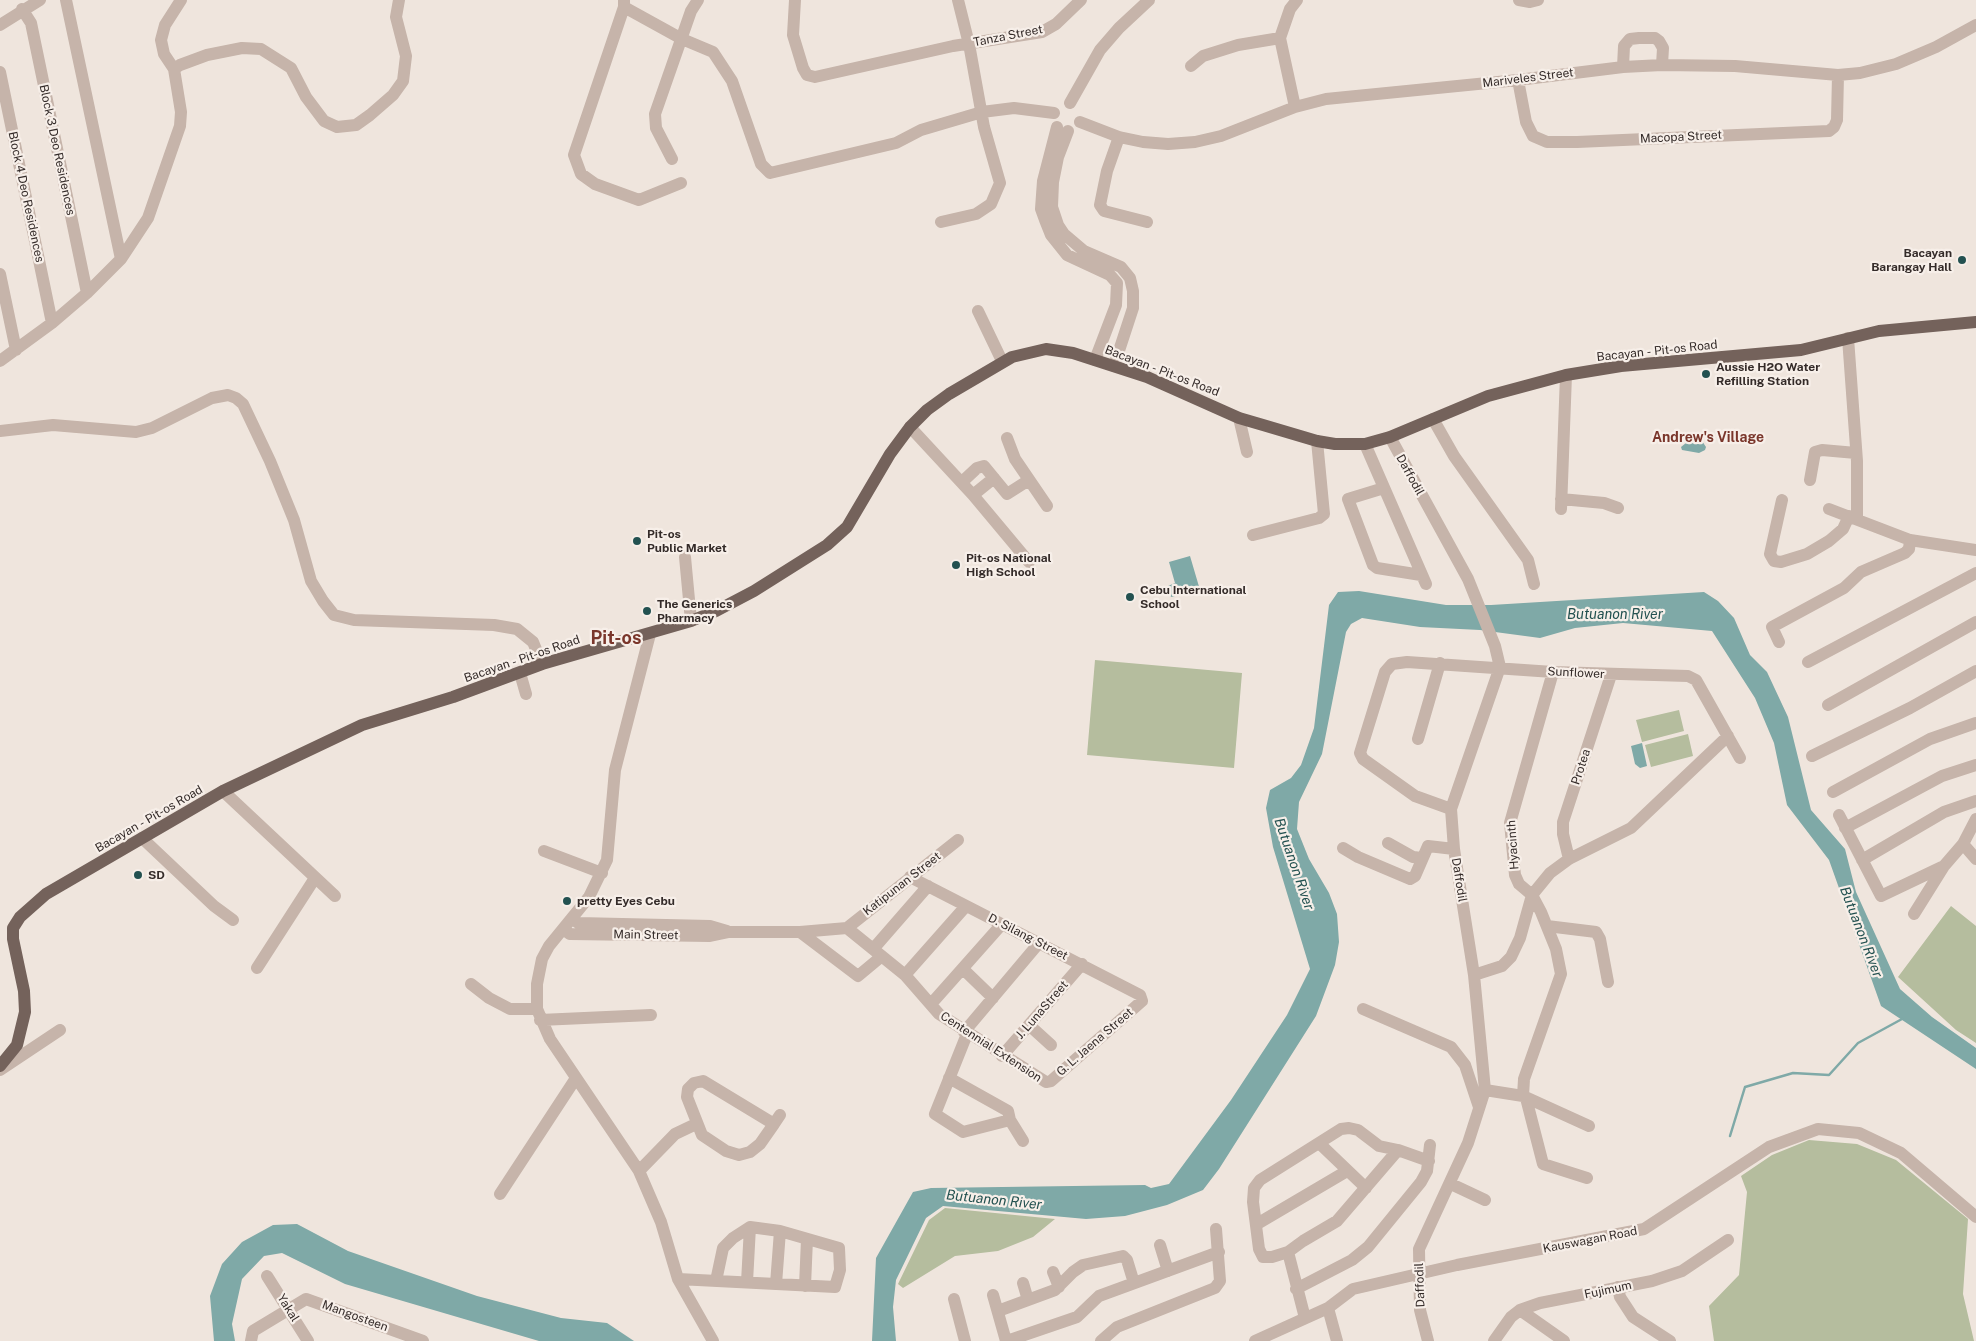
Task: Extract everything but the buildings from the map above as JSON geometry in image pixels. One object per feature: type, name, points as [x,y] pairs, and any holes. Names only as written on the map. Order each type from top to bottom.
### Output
[{"type":"main road","name":"Bacayan - Pit-os Road","points":[[0,1066],[17,1045],[25,1012],[24,991],[12,940],[13,928],[20,917],[46,894],[223,792],[362,725],[542,664],[691,621],[716,611],[754,591],[827,545],[848,527],[890,454],[910,426],[949,394],[1002,361],[1022,353],[1046,349],[1095,360],[1181,391],[1239,418],[1317,441],[1335,444],[1366,444],[1390,437],[1488,396],[1566,376],[1622,366],[1801,350],[1879,331],[1976,322]]},
{"type":"street","points":[[0,25],[40,0]]},
{"type":"street","points":[[66,0],[121,259]]},
{"type":"street","points":[[0,361],[52,323],[87,293],[121,259],[148,218],[178,132],[181,112],[174,70],[164,54],[161,40],[165,25],[181,0]]},
{"type":"street","points":[[174,70],[180,65],[207,55],[242,48],[261,49],[272,54],[291,68],[306,97],[324,121],[337,127],[356,125],[382,105],[403,81],[406,56],[396,17],[399,0]]},
{"type":"street","points":[[672,159],[656,128],[655,114],[691,11],[698,0]]},
{"type":"street","name":"Tanza Street","points":[[795,0],[793,36],[803,68],[811,77],[953,46],[1042,32],[1056,24],[1081,0]]},
{"type":"street","points":[[941,222],[976,214],[984,209],[991,204],[1000,183],[984,127],[969,44],[958,0]]},
{"type":"street","points":[[1070,104],[1100,50],[1119,28],[1149,0]]},
{"type":"street","points":[[1295,107],[1280,38],[1290,9],[1297,0]]},
{"type":"street","points":[[1519,0],[1530,2],[1538,0]]},
{"type":"street","points":[[681,183],[640,200],[595,184],[581,174],[574,156],[624,4],[682,38],[714,52],[732,81],[762,164],[770,173],[896,143],[922,130],[982,112],[1014,108],[1054,113]]},
{"type":"street","name":"Block 3 Deo Residences","points":[[22,10],[31,23],[87,293]]},
{"type":"street","name":"Mariveles Street","points":[[1080,122],[1119,137],[1143,142],[1195,142],[1221,136],[1295,107],[1326,99],[1518,80],[1623,67],[1662,65],[1735,66],[1838,75],[1881,69],[1896,64],[1936,47],[1976,25]]},
{"type":"street","points":[[1191,66],[1203,56],[1230,48],[1280,38]]},
{"type":"street","points":[[1623,67],[1624,46],[1630,40],[1638,38],[1655,38],[1659,41],[1663,48],[1662,65]]},
{"type":"street","name":"Block 4 Deo Residences","points":[[0,72],[52,323]]},
{"type":"street","name":"Macopa Street","points":[[1518,80],[1526,122],[1533,136],[1547,142],[1577,142],[1829,131],[1834,126],[1838,114],[1838,75]]},
{"type":"street","points":[[1054,113],[1060,105],[1070,104],[1076,107],[1080,113],[1080,122],[1075,128],[1063,129]]},
{"type":"street","points":[[1054,113],[1063,129],[1058,157],[1048,181],[1041,209],[1051,235],[1061,249],[1075,260],[1110,274],[1117,283],[1116,305],[1095,360]]},
{"type":"street","points":[[1119,137],[1107,171],[1100,205],[1104,211],[1147,222]]},
{"type":"street","points":[[1048,181],[1052,207],[1064,234],[1084,251],[1121,268],[1130,278],[1133,291],[1133,308],[1114,366]]},
{"type":"street","points":[[0,274],[16,350]]},
{"type":"street","points":[[1116,305],[1133,308]]},
{"type":"street","points":[[978,311],[1002,361]]},
{"type":"street","points":[[1782,500],[1770,554],[1774,561],[1781,562],[1807,554],[1829,541],[1853,517],[1856,453],[1848,338]]},
{"type":"street","points":[[1566,376],[1561,504],[1604,503],[1618,508]]},
{"type":"street","points":[[0,431],[53,425],[136,432],[152,428],[212,398],[228,396],[236,398],[243,404],[270,461],[294,520],[311,581],[334,614],[354,620],[494,626],[517,629],[533,642],[542,664]]},
{"type":"street","points":[[1239,418],[1247,452]]},
{"type":"street","points":[[1433,419],[1454,456],[1528,560],[1534,584]]},
{"type":"street","points":[[910,426],[962,482],[1029,562]]},
{"type":"street","name":"Daffodil","points":[[1390,437],[1410,477],[1453,550],[1478,602],[1500,667],[1451,809],[1454,849],[1474,975],[1485,1090],[1468,1143],[1451,1184],[1419,1250],[1420,1310],[1428,1341]]},
{"type":"street","points":[[1008,438],[1014,459],[1047,506]]},
{"type":"street","points":[[1253,536],[1319,518],[1324,514],[1317,441]]},
{"type":"street","points":[[1366,444],[1424,579],[1377,568],[1373,565],[1348,499],[1384,488]]},
{"type":"street","points":[[1810,480],[1815,452],[1822,450],[1856,453]]},
{"type":"street","points":[[962,482],[977,468],[984,466],[1007,494],[1029,480]]},
{"type":"street","points":[[973,495],[994,478]]},
{"type":"street","points":[[1829,509],[1910,540],[1976,550]]},
{"type":"street","points":[[1779,642],[1772,627],[1844,588],[1861,572],[1905,553],[1909,549],[1910,540]]},
{"type":"street","points":[[685,557],[691,621]]},
{"type":"street","points":[[1808,662],[1976,573]]},
{"type":"street","points":[[1828,705],[1976,622]]},
{"type":"street","points":[[650,634],[615,770],[607,860],[589,897],[542,958],[537,984],[539,1015],[576,1078],[639,1171],[661,1222],[678,1279],[712,1341]]},
{"type":"street","name":"Sunflower","points":[[1451,809],[1415,796],[1363,759],[1360,753],[1385,672],[1392,664],[1407,662],[1440,663],[1553,672],[1688,676],[1696,680],[1740,758]]},
{"type":"street","points":[[1418,739],[1440,663]]},
{"type":"street","points":[[1812,756],[1910,708],[1976,671]]},
{"type":"street","name":"Hyacinth","points":[[1553,672],[1510,822],[1515,875],[1519,884],[1532,895],[1547,926],[1556,949],[1560,974],[1524,1078],[1525,1097],[1543,1164],[1586,1178]]},
{"type":"street","points":[[520,673],[526,694]]},
{"type":"street","name":"Protea","points":[[1569,859],[1563,834],[1563,822],[1611,675]]},
{"type":"street","points":[[1833,792],[1930,739],[1976,723]]},
{"type":"street","points":[[1474,975],[1502,966],[1510,957],[1520,938],[1532,895],[1550,873],[1569,859],[1631,828],[1728,736]]},
{"type":"street","points":[[1845,828],[1942,776],[1976,765]]},
{"type":"street","points":[[223,792],[334,896]]},
{"type":"street","points":[[1862,860],[1944,812],[1976,801]]},
{"type":"street","points":[[1839,815],[1881,896],[1944,866]]},
{"type":"street","points":[[1914,914],[1944,866],[1964,844],[1976,819]]},
{"type":"street","points":[[142,838],[214,906],[233,920]]},
{"type":"street","name":"Katipunan Street","points":[[847,928],[958,840]]},
{"type":"street","points":[[1388,843],[1413,857],[1422,858]]},
{"type":"street","points":[[1964,844],[1976,859]]},
{"type":"street","points":[[1344,848],[1358,857],[1410,879],[1415,876],[1428,846],[1454,849]]},
{"type":"street","points":[[544,851],[602,873]]},
{"type":"street","name":"D. Silang Street","points":[[910,877],[1140,994],[1142,1001]]},
{"type":"street","points":[[257,968],[315,878]]},
{"type":"street","points":[[800,932],[858,976],[928,886]]},
{"type":"street","points":[[905,975],[966,906]]},
{"type":"street","name":"Main Street","points":[[572,918],[578,923],[710,926],[729,932]]},
{"type":"street","points":[[931,1004],[1002,924]]},
{"type":"street","points":[[1547,926],[1596,932],[1600,939],[1608,982]]},
{"type":"street","name":"Main Street","points":[[563,929],[570,934],[710,936],[729,932],[800,932],[847,928]]},
{"type":"street","name":"Centennial Extension","points":[[847,928],[905,975],[938,1014],[1002,1056],[1047,1082]]},
{"type":"street","points":[[1010,1120],[963,1132],[935,1114],[966,1033],[1039,943]]},
{"type":"street","name":"J. LunaStreet","points":[[1002,1056],[1082,964]]},
{"type":"street","points":[[963,969],[993,998]]},
{"type":"street","points":[[471,984],[489,998],[510,1009],[539,1015],[651,1014]]},
{"type":"street","name":"G. L. Jaena Street","points":[[1047,1082],[1142,1001]]},
{"type":"street","points":[[1363,1009],[1451,1047],[1465,1066],[1479,1106]]},
{"type":"street","points":[[1029,1024],[1051,1045]]},
{"type":"street","points":[[0,1070],[60,1030]]},
{"type":"street","points":[[500,1194],[576,1078]]},
{"type":"street","points":[[949,1078],[1008,1110],[1010,1120],[1023,1141]]},
{"type":"street","points":[[703,1081],[777,1120],[760,1144],[750,1152],[739,1155],[708,1140],[702,1135],[696,1124],[687,1097],[690,1085],[703,1081]]},
{"type":"street","points":[[1485,1090],[1525,1097],[1589,1126]]},
{"type":"street","points":[[639,1171],[674,1134],[696,1124]]},
{"type":"street","points":[[1398,1150],[1337,1221],[1288,1252],[1272,1257],[1263,1257],[1259,1249],[1253,1202],[1254,1188],[1260,1180],[1341,1130],[1349,1128],[1358,1130],[1379,1146],[1398,1150],[1429,1161]]},
{"type":"street","name":"Kauswagan Road","points":[[1255,1341],[1328,1308],[1353,1289],[1418,1273],[1644,1229],[1769,1147],[1818,1129],[1859,1133],[1894,1149],[1976,1217]]},
{"type":"street","points":[[1320,1144],[1366,1188]]},
{"type":"street","points":[[1296,1288],[1352,1260],[1368,1247],[1421,1182],[1429,1161],[1430,1145]]},
{"type":"street","points":[[1257,1224],[1347,1171]]},
{"type":"street","points":[[1451,1184],[1485,1200]]},
{"type":"street","points":[[678,1279],[835,1288],[840,1270],[839,1248],[780,1231],[750,1227],[733,1238],[723,1248],[716,1281]]},
{"type":"street","points":[[747,1282],[750,1227]]},
{"type":"street","points":[[1101,1341],[1117,1327],[1215,1288],[1220,1282],[1216,1229]]},
{"type":"street","points":[[776,1284],[780,1231]]},
{"type":"street","points":[[805,1286],[807,1239]]},
{"type":"street","name":"Fujimum","points":[[1494,1341],[1511,1317],[1520,1310],[1540,1303],[1652,1282],[1682,1271],[1728,1240]]},
{"type":"street","points":[[1160,1245],[1168,1271]]},
{"type":"street","points":[[993,1296],[1006,1341],[1077,1317],[1099,1296],[1219,1252]]},
{"type":"street","points":[[1288,1252],[1305,1318]]},
{"type":"street","points":[[998,1311],[1059,1287],[1073,1272],[1083,1266],[1123,1256],[1127,1260],[1134,1284]]},
{"type":"street","points":[[1053,1272],[1059,1287]]},
{"type":"street","name":"Yakal","points":[[267,1276],[308,1341]]},
{"type":"street","points":[[1023,1283],[1028,1300]]},
{"type":"street","points":[[1618,1287],[1623,1303],[1633,1317],[1670,1341]]},
{"type":"street","name":"Mangosteen","points":[[289,1310],[306,1299],[423,1341]]},
{"type":"street","points":[[954,1299],[965,1341]]},
{"type":"street","points":[[1328,1308],[1338,1341]]},
{"type":"street","points":[[251,1341],[253,1331],[289,1310]]},
{"type":"street","points":[[1520,1310],[1559,1340]]},
{"type":"green space","points":[[1095,660],[1242,673],[1234,768],[1087,755]]},
{"type":"green space","points":[[1679,710],[1684,731],[1642,742],[1636,720]]},
{"type":"green space","points":[[1688,734],[1693,756],[1651,767],[1645,745]]},
{"type":"green space","points":[[1951,906],[1976,926],[1976,1043],[1956,1030],[1898,977]]},
{"type":"green space","points":[[1809,1140],[1857,1144],[1896,1160],[1968,1219],[1963,1294],[1974,1341],[1714,1341],[1709,1306],[1739,1275],[1747,1192],[1741,1176],[1772,1155]]},
{"type":"green space","points":[[945,1208],[1055,1219],[1033,1237],[998,1251],[955,1256],[903,1288],[898,1284],[929,1220]]},
{"type":"water","points":[[1691,439],[1702,441],[1706,447],[1705,450],[1699,453],[1682,450],[1681,447]]},
{"type":"water","points":[[1190,556],[1200,590],[1171,597],[1168,586],[1175,583],[1169,562]]},
{"type":"water","name":"Butuanon River","points":[[1359,591],[1446,605],[1491,605],[1704,592],[1718,601],[1734,618],[1750,655],[1767,672],[1788,717],[1811,810],[1845,849],[1856,892],[1900,989],[1932,1017],[1976,1048],[1976,1069],[1881,1006],[1829,860],[1787,805],[1774,743],[1755,698],[1712,631],[1623,623],[1575,628],[1540,638],[1480,630],[1420,627],[1362,618],[1351,624],[1346,632],[1322,754],[1299,802],[1297,829],[1309,859],[1329,893],[1337,914],[1339,942],[1335,965],[1316,1016],[1219,1169],[1203,1190],[1167,1205],[1125,1216],[1086,1219],[943,1206],[926,1218],[896,1280],[893,1307],[896,1341],[872,1341],[876,1258],[913,1192],[931,1188],[1145,1185],[1151,1188],[1169,1184],[1231,1100],[1287,1015],[1310,969],[1273,847],[1266,808],[1270,790],[1291,778],[1301,765],[1314,728],[1329,605],[1338,592]]},
{"type":"water","points":[[1642,743],[1647,766],[1640,768],[1635,764],[1631,746]]},
{"type":"water","points":[[297,1224],[348,1251],[477,1296],[561,1318],[607,1323],[634,1341],[539,1341],[345,1284],[282,1253],[264,1256],[242,1279],[232,1324],[235,1341],[214,1341],[210,1296],[222,1264],[242,1242],[273,1225]]},
{"type":"waterway","points":[[1730,1136],[1745,1087],[1793,1073],[1829,1075],[1858,1043],[1902,1019]]},
{"type":"place","name":"Bacayan Barangay Hall","points":[[1962,260]]},
{"type":"place","name":"Aussie H2O Water Refilling Station","points":[[1706,374]]},
{"type":"place","name":"Pit-os Public Market","points":[[637,541]]},
{"type":"place","name":"Pit-os National High School","points":[[956,565]]},
{"type":"place","name":"Cebu International School","points":[[1130,597]]},
{"type":"place","name":"The Generics Pharmacy","points":[[647,611]]},
{"type":"place","name":"SD","points":[[138,875]]},
{"type":"place","name":"pretty Eyes Cebu","points":[[567,901]]},
{"type":"district","name":"Andrew's Village","points":[[1708,438]]},
{"type":"district","name":"Pit-os","points":[[616,638]]}]
